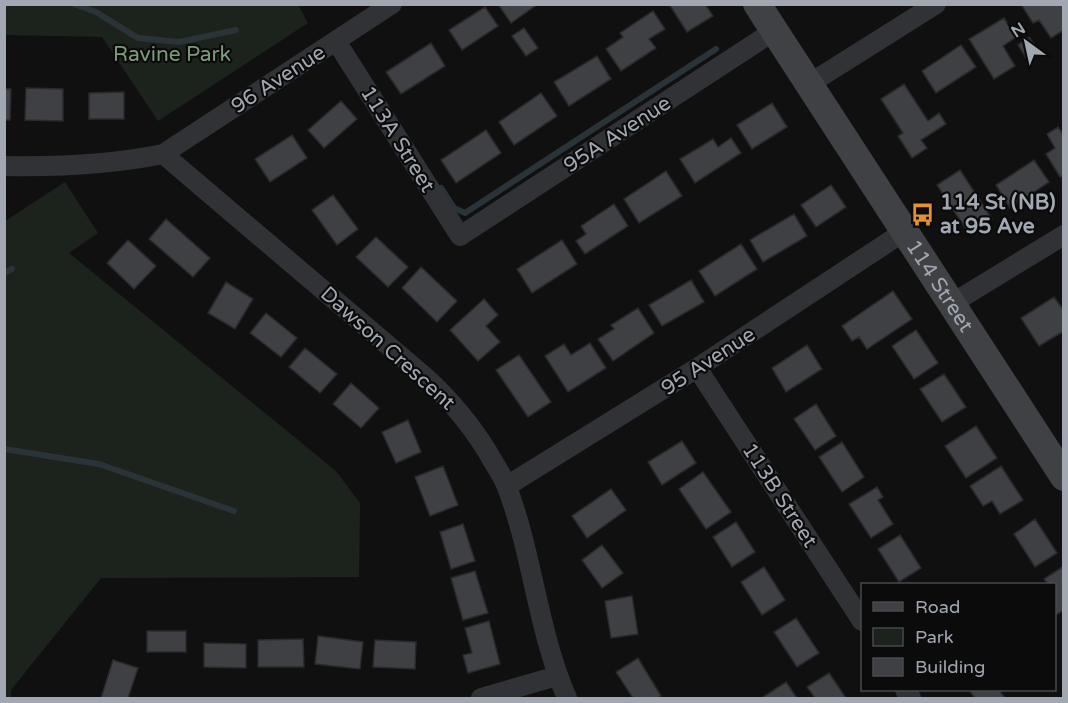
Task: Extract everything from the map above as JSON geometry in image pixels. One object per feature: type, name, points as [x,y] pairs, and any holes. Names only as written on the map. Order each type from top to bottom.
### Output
[{"type":"street","name":"96 Avenue","points":[[163,154],[392,4]]},
{"type":"street","name":"114 Street","points":[[757,4],[1064,477]]},
{"type":"street","points":[[809,84],[936,4]]},
{"type":"street","name":"95A Avenue","points":[[460,236],[774,32]]},
{"type":"street","name":"113A Street","points":[[336,41],[460,236]]},
{"type":"street","points":[[4,166],[63,167],[128,162],[163,154]]},
{"type":"street","name":"Dawson Crescent","points":[[163,154],[440,390],[470,425],[485,446],[507,486],[557,676],[567,699]]},
{"type":"street","name":"95 Avenue","points":[[507,486],[697,368],[905,231]]},
{"type":"street","points":[[951,304],[1064,235]]},
{"type":"street","name":"113B Street","points":[[697,368],[861,619]]},
{"type":"street","points":[[481,699],[557,676]]},
{"type":"green space","name":"Ravine Park","points":[[5,4],[298,5],[308,23],[158,121],[102,37],[5,35]]},
{"type":"green space","points":[[65,182],[98,233],[69,253],[336,471],[360,503],[359,577],[101,578],[11,690],[11,698],[5,698],[5,221]]},
{"type":"building","points":[[498,4],[538,4],[511,23]]},
{"type":"building","points":[[669,4],[705,4],[713,16],[687,32]]},
{"type":"building","points":[[1023,4],[1064,4],[1064,30],[1051,38],[1039,20],[1033,23],[1022,6]]},
{"type":"building","points":[[485,7],[498,26],[462,50],[449,30]]},
{"type":"building","points":[[653,11],[665,29],[649,39],[656,48],[621,71],[606,49],[623,37],[620,33]]},
{"type":"building","points":[[1004,18],[1016,37],[1003,46],[1015,66],[994,79],[969,39]]},
{"type":"building","points":[[524,28],[538,48],[526,56],[512,36]]},
{"type":"building","points":[[1029,37],[1040,53],[1028,61],[1018,45]]},
{"type":"building","points":[[431,43],[445,66],[401,94],[386,72]]},
{"type":"building","points":[[961,45],[976,67],[936,93],[922,71]]},
{"type":"building","points":[[597,56],[611,79],[569,106],[554,82]]},
{"type":"building","points":[[904,84],[928,121],[939,113],[946,124],[921,140],[927,148],[912,158],[898,136],[903,133],[881,99]]},
{"type":"building","points":[[26,88],[63,89],[63,121],[25,120]]},
{"type":"building","points":[[4,89],[11,89],[10,120],[4,120]]},
{"type":"building","points":[[124,92],[124,119],[89,119],[89,93]]},
{"type":"building","points":[[541,93],[557,116],[514,145],[499,122]]},
{"type":"building","points":[[341,101],[357,119],[324,148],[308,130]]},
{"type":"building","points":[[772,103],[787,127],[752,149],[737,125]]},
{"type":"building","points":[[1058,127],[1064,136],[1064,175],[1060,177],[1046,154],[1055,148],[1047,134]]},
{"type":"building","points":[[486,130],[501,153],[456,183],[441,160]]},
{"type":"building","points":[[292,135],[307,158],[270,182],[255,159]]},
{"type":"building","points":[[731,138],[741,153],[695,183],[680,159],[713,139],[718,147]]},
{"type":"building","points":[[1034,160],[1049,182],[1010,208],[996,185]]},
{"type":"building","points":[[960,170],[992,219],[969,234],[937,185]]},
{"type":"building","points":[[666,171],[682,196],[639,223],[624,199]]},
{"type":"building","points":[[831,185],[846,207],[816,227],[801,205]]},
{"type":"building","points":[[333,195],[358,229],[337,245],[312,210]]},
{"type":"building","points":[[614,204],[628,226],[585,254],[576,241],[586,234],[581,226]]},
{"type":"building","points":[[794,214],[807,236],[763,262],[750,240]]},
{"type":"building","points":[[166,219],[210,258],[193,277],[149,239]]},
{"type":"building","points":[[376,237],[408,267],[388,287],[356,257]]},
{"type":"building","points":[[128,240],[156,266],[134,289],[107,263]]},
{"type":"building","points":[[562,240],[577,264],[532,293],[517,269]]},
{"type":"building","points":[[741,244],[757,269],[715,296],[699,271]]},
{"type":"building","points":[[421,267],[457,301],[437,322],[402,288]]},
{"type":"building","points":[[691,280],[704,302],[662,326],[649,305]]},
{"type":"building","points":[[226,282],[253,299],[235,329],[208,313]]},
{"type":"building","points":[[893,291],[912,319],[867,349],[859,337],[852,341],[842,326]]},
{"type":"building","points":[[1054,297],[1064,311],[1064,331],[1039,346],[1021,318]]},
{"type":"building","points":[[484,299],[498,315],[486,326],[500,342],[478,361],[450,330]]},
{"type":"building","points":[[638,308],[654,333],[613,361],[598,339],[614,329],[611,325]]},
{"type":"building","points":[[266,313],[297,338],[281,357],[250,333]]},
{"type":"building","points":[[916,330],[938,363],[914,379],[892,346]]},
{"type":"building","points":[[590,343],[606,368],[568,392],[545,356],[564,344],[571,355]]},
{"type":"building","points":[[807,345],[822,369],[786,392],[772,368]]},
{"type":"building","points":[[305,348],[337,374],[320,393],[289,367]]},
{"type":"building","points":[[519,355],[551,402],[528,417],[496,370]]},
{"type":"building","points":[[944,374],[966,407],[942,422],[920,389]]},
{"type":"building","points":[[351,383],[379,408],[361,428],[333,404]]},
{"type":"building","points":[[816,404],[836,436],[815,450],[794,419]]},
{"type":"building","points":[[408,420],[421,452],[396,463],[382,432]]},
{"type":"building","points":[[976,426],[997,458],[966,478],[945,446]]},
{"type":"building","points":[[682,441],[696,463],[662,485],[648,462]]},
{"type":"building","points":[[842,442],[864,477],[842,492],[819,457]]},
{"type":"building","points":[[443,466],[458,505],[430,516],[415,477]]},
{"type":"building","points":[[1001,466],[1023,500],[1000,514],[992,501],[983,506],[970,486]]},
{"type":"building","points":[[703,472],[731,512],[706,529],[679,489]]},
{"type":"building","points":[[877,487],[883,497],[878,500],[893,524],[871,538],[849,504]]},
{"type":"building","points":[[611,489],[626,510],[587,538],[572,516]]},
{"type":"building","points":[[1035,519],[1057,553],[1035,567],[1014,534]]},
{"type":"building","points":[[736,522],[755,552],[732,567],[713,537]]},
{"type":"building","points":[[463,524],[475,561],[451,569],[440,532]]},
{"type":"building","points":[[900,535],[921,568],[899,582],[878,549]]},
{"type":"building","points":[[602,545],[623,573],[602,588],[582,560]]},
{"type":"building","points":[[1064,566],[1064,610],[1056,615],[1056,583],[1047,583],[1044,579]]},
{"type":"building","points":[[764,567],[785,600],[762,615],[741,582]]},
{"type":"building","points":[[475,571],[488,613],[463,620],[451,578]]},
{"type":"building","points":[[632,596],[638,634],[611,638],[605,601]]},
{"type":"building","points":[[796,618],[819,653],[797,667],[774,632]]},
{"type":"building","points":[[489,621],[500,664],[468,673],[463,655],[472,653],[465,628]]},
{"type":"building","points":[[147,631],[186,631],[186,652],[147,652]]},
{"type":"building","points":[[318,636],[363,642],[360,669],[315,664]]},
{"type":"building","points":[[303,639],[304,667],[258,667],[258,640]]},
{"type":"building","points":[[375,640],[416,642],[415,669],[373,667]]},
{"type":"building","points":[[204,643],[246,644],[246,668],[204,667]]},
{"type":"building","points":[[638,658],[661,696],[633,698],[616,672]]},
{"type":"building","points":[[113,660],[138,668],[128,698],[101,698]]},
{"type":"building","points":[[829,673],[846,698],[815,698],[807,687]]},
{"type":"building","points":[[786,682],[797,698],[763,697]]},
{"type":"building","points":[[970,691],[1000,691],[1005,698],[975,698]]},
{"type":"waterway","points":[[74,4],[96,12],[138,38],[179,42],[236,30]]},
{"type":"waterway","points":[[441,188],[454,208],[465,213],[716,49]]},
{"type":"waterway","points":[[4,273],[12,269]]},
{"type":"waterway","points":[[4,449],[99,464],[234,511]]},
{"type":"place","name":"114 St (NB) at 95 Ave","points":[[922,214]]}]
